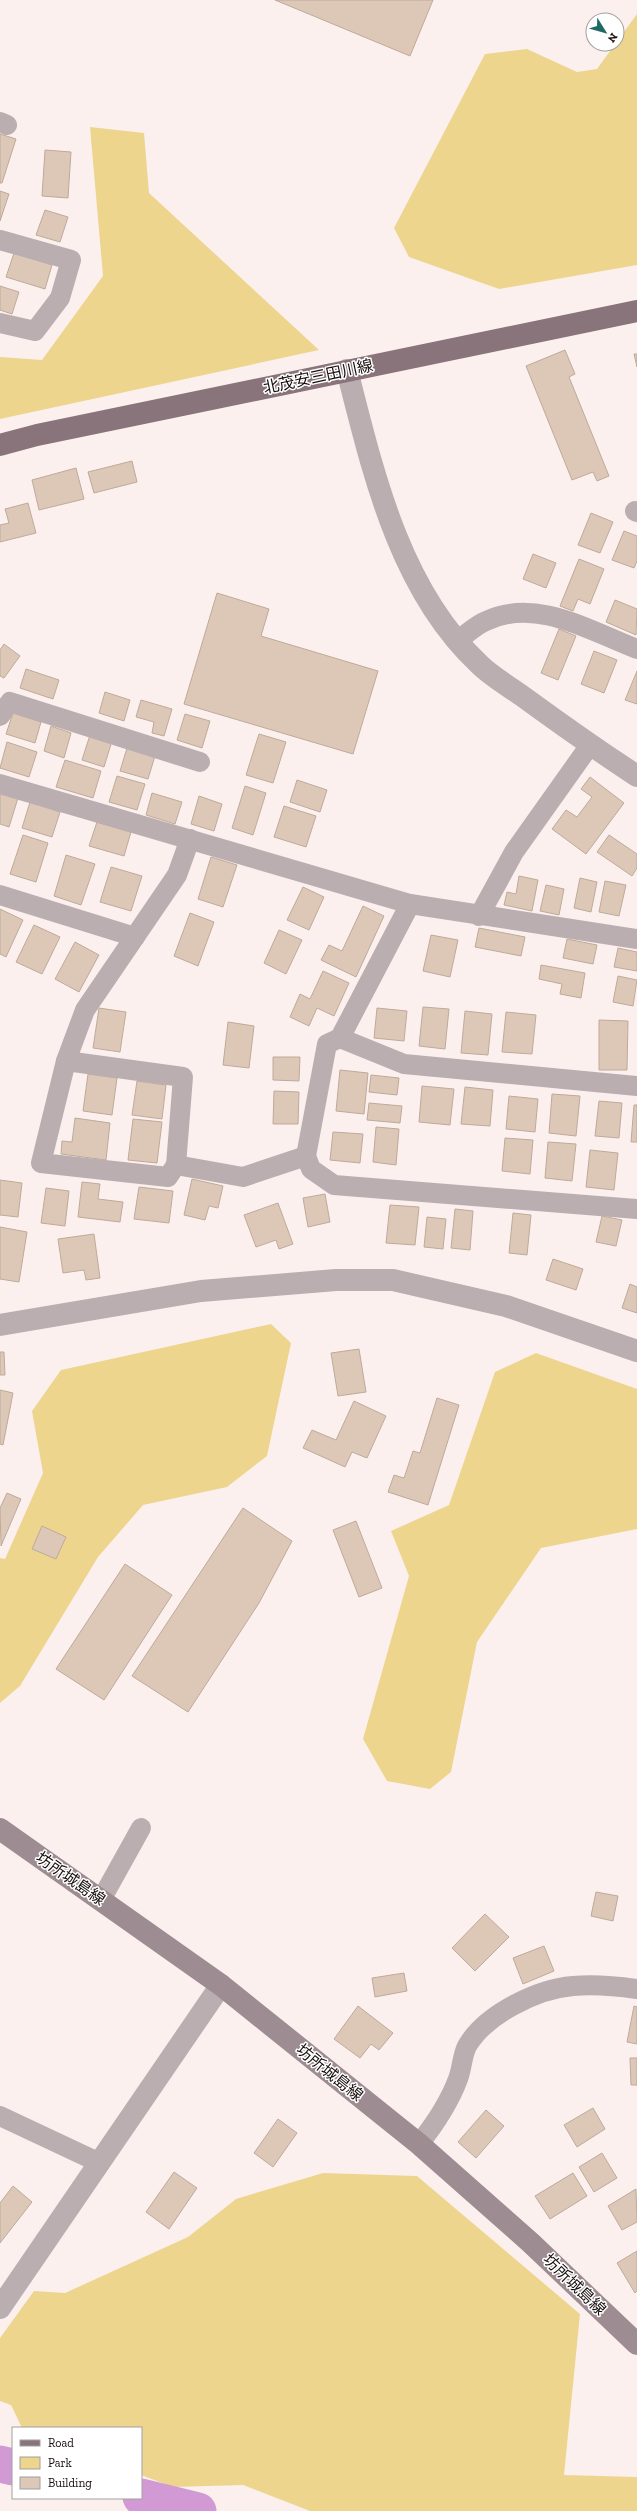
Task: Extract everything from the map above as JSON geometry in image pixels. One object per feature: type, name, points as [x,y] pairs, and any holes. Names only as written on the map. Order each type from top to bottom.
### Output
[{"type":"main road","name":"北茂安三田川線","points":[[0,445],[37,435],[637,311]]},
{"type":"main road","name":"坊所城島線","points":[[0,1828],[221,1985],[419,2144],[531,2243],[637,2344]]},
{"type":"street","points":[[0,240],[72,260],[60,298],[35,331],[0,323]]},
{"type":"street","points":[[346,370],[365,440],[400,545],[438,617],[479,664],[590,745],[637,776]]},
{"type":"street","points":[[458,640],[486,621],[518,612],[547,614],[637,649]]},
{"type":"street","points":[[0,716],[10,702],[200,762]]},
{"type":"street","points":[[479,916],[514,852],[590,745]]},
{"type":"street","points":[[0,784],[410,904],[479,916],[637,939]]},
{"type":"street","points":[[66,1061],[183,1077],[176,1165],[168,1177],[41,1163],[66,1061],[85,1010],[177,875],[190,839]]},
{"type":"street","points":[[0,895],[135,937]]},
{"type":"street","points":[[410,904],[340,1038],[326,1044],[306,1156],[310,1170],[334,1185],[637,1209]]},
{"type":"street","points":[[340,1038],[404,1064],[637,1086]]},
{"type":"street","points":[[176,1165],[243,1177],[306,1156]]},
{"type":"street","points":[[0,1325],[201,1291],[336,1280],[394,1280],[506,1306],[637,1351]]},
{"type":"street","points":[[102,1900],[141,1828]]},
{"type":"street","points":[[0,2308],[221,1985]]},
{"type":"street","points":[[419,2144],[440,2117],[458,2079],[467,2047],[488,2020],[530,1997],[572,1986],[609,1985],[637,1989]]},
{"type":"street","points":[[0,2116],[100,2162]]},
{"type":"green space","points":[[637,14],[637,265],[499,289],[409,257],[394,228],[485,54],[527,49],[577,72],[597,69],[609,52],[625,52],[625,30]]},
{"type":"green space","points":[[90,127],[144,133],[149,193],[319,350],[0,419],[0,357],[42,360],[103,276]]},
{"type":"green space","points":[[271,1324],[291,1343],[267,1456],[227,1487],[143,1505],[98,1557],[20,1686],[0,1703],[0,1558],[5,1559],[43,1473],[32,1411],[61,1370]]},
{"type":"green space","points":[[536,1353],[637,1389],[637,1529],[541,1548],[477,1642],[451,1772],[430,1789],[387,1781],[363,1739],[409,1576],[391,1531],[449,1505],[495,1372]]},
{"type":"green space","points":[[323,2173],[417,2176],[580,2314],[564,2475],[637,2477],[637,2511],[310,2511],[243,2485],[173,2487],[142,2475],[142,2427],[22,2427],[11,2405],[0,2401],[0,2338],[34,2291],[65,2293],[188,2237],[236,2199]]},
{"type":"building","points":[[275,0],[433,0],[410,56]]},
{"type":"building","points":[[0,134],[16,139],[2,183],[0,183]]},
{"type":"building","points":[[45,150],[71,152],[68,198],[42,196]]},
{"type":"building","points":[[0,191],[9,194],[0,221]]},
{"type":"building","points":[[45,210],[68,217],[60,242],[36,235]]},
{"type":"building","points":[[14,253],[52,265],[45,289],[6,277]]},
{"type":"building","points":[[0,286],[19,292],[12,314],[0,310]]},
{"type":"building","points":[[565,350],[575,374],[569,377],[609,476],[597,481],[593,472],[572,480],[526,366]]},
{"type":"building","points":[[634,354],[637,354],[637,367]]},
{"type":"building","points":[[132,461],[137,482],[94,493],[88,472]]},
{"type":"building","points":[[76,468],[84,499],[39,510],[32,480]]},
{"type":"building","points":[[28,503],[36,533],[0,542],[0,525],[9,523],[5,509]]},
{"type":"building","points":[[591,513],[613,522],[600,553],[578,545]]},
{"type":"building","points":[[624,531],[637,536],[637,561],[634,568],[612,560]]},
{"type":"building","points":[[533,554],[556,563],[546,588],[523,579]]},
{"type":"building","points":[[579,559],[604,569],[590,604],[578,599],[573,611],[560,606]]},
{"type":"building","points":[[217,593],[269,609],[261,636],[378,671],[353,754],[184,704]]},
{"type":"building","points":[[615,600],[637,609],[636,635],[606,622]]},
{"type":"building","points":[[559,629],[576,636],[558,680],[541,673]]},
{"type":"building","points":[[4,644],[20,656],[4,678],[0,676],[0,650]]},
{"type":"building","points":[[594,651],[617,660],[604,693],[581,684]]},
{"type":"building","points":[[26,669],[59,680],[53,699],[20,688]]},
{"type":"building","points":[[637,671],[637,704],[625,700]]},
{"type":"building","points":[[105,692],[130,700],[124,721],[99,713]]},
{"type":"building","points":[[141,700],[172,709],[164,736],[152,733],[154,722],[136,717]]},
{"type":"building","points":[[13,713],[41,722],[35,743],[6,734]]},
{"type":"building","points":[[185,714],[210,721],[202,748],[177,740]]},
{"type":"building","points":[[51,726],[71,733],[64,758],[44,751]]},
{"type":"building","points":[[259,734],[286,742],[273,783],[246,775]]},
{"type":"building","points":[[90,735],[112,741],[104,767],[82,760]]},
{"type":"building","points":[[7,742],[37,752],[29,777],[0,768]]},
{"type":"building","points":[[127,748],[155,756],[148,779],[120,771]]},
{"type":"building","points":[[65,760],[101,771],[93,798],[56,787]]},
{"type":"building","points":[[117,776],[145,784],[137,810],[109,802]]},
{"type":"building","points":[[590,777],[624,803],[586,854],[552,829],[566,810],[577,817],[592,797],[581,789]]},
{"type":"building","points":[[297,780],[327,790],[320,812],[290,802]]},
{"type":"building","points":[[245,786],[266,793],[253,835],[232,828]]},
{"type":"building","points":[[0,792],[18,798],[9,827],[0,824]]},
{"type":"building","points":[[152,793],[182,802],[175,824],[146,815]]},
{"type":"building","points":[[199,796],[222,804],[214,831],[191,824]]},
{"type":"building","points":[[30,802],[60,812],[52,837],[22,828]]},
{"type":"building","points":[[284,806],[316,816],[306,847],[274,837]]},
{"type":"building","points":[[97,822],[131,832],[124,856],[89,846]]},
{"type":"building","points":[[23,835],[48,843],[36,882],[10,874]]},
{"type":"building","points":[[609,835],[637,854],[637,868],[632,876],[597,852]]},
{"type":"building","points":[[66,855],[95,864],[81,905],[54,896]]},
{"type":"building","points":[[211,857],[237,865],[223,907],[198,899]]},
{"type":"building","points":[[111,867],[142,876],[131,911],[100,902]]},
{"type":"building","points":[[519,876],[538,880],[532,911],[504,905],[507,892],[516,894]]},
{"type":"building","points":[[580,878],[597,882],[591,912],[574,908]]},
{"type":"building","points":[[605,881],[626,885],[619,916],[599,912]]},
{"type":"building","points":[[546,885],[564,889],[559,915],[540,911]]},
{"type":"building","points":[[303,887],[324,897],[309,930],[287,920]]},
{"type":"building","points":[[363,906],[384,916],[356,977],[321,960],[329,945],[342,951]]},
{"type":"building","points":[[0,909],[23,920],[6,957],[0,954]]},
{"type":"building","points":[[190,913],[214,922],[198,966],[174,956]]},
{"type":"building","points":[[34,925],[60,937],[42,974],[16,962]]},
{"type":"building","points":[[479,928],[525,937],[521,956],[475,947]]},
{"type":"building","points":[[279,930],[302,940],[286,974],[264,963]]},
{"type":"building","points":[[431,935],[458,940],[450,977],[423,971]]},
{"type":"building","points":[[567,939],[597,945],[593,964],[563,958]]},
{"type":"building","points":[[75,942],[99,955],[79,992],[55,979]]},
{"type":"building","points":[[618,948],[637,952],[637,971],[614,967]]},
{"type":"building","points":[[541,965],[585,973],[581,998],[560,994],[562,984],[539,979]]},
{"type":"building","points":[[323,971],[349,983],[334,1016],[317,1008],[309,1026],[290,1017],[300,994],[310,999]]},
{"type":"building","points":[[618,976],[637,980],[633,1006],[613,1002]]},
{"type":"building","points":[[423,1007],[449,1009],[445,1049],[419,1046]]},
{"type":"building","points":[[99,1008],[126,1012],[120,1052],[93,1048]]},
{"type":"building","points":[[377,1008],[407,1011],[404,1041],[374,1038]]},
{"type":"building","points":[[465,1011],[492,1014],[488,1055],[461,1053]]},
{"type":"building","points":[[506,1012],[536,1015],[532,1054],[502,1052]]},
{"type":"building","points":[[599,1020],[628,1021],[627,1070],[599,1070]]},
{"type":"building","points":[[228,1022],[254,1026],[249,1068],[223,1065]]},
{"type":"building","points":[[273,1057],[300,1057],[299,1081],[273,1080]]},
{"type":"building","points":[[340,1070],[368,1073],[364,1114],[336,1111]]},
{"type":"building","points":[[88,1074],[117,1078],[112,1115],[83,1111]]},
{"type":"building","points":[[371,1075],[399,1078],[397,1095],[369,1092]]},
{"type":"building","points":[[137,1081],[166,1085],[162,1119],[132,1115]]},
{"type":"building","points":[[422,1086],[454,1089],[450,1125],[419,1122]]},
{"type":"building","points":[[465,1087],[493,1090],[490,1126],[461,1124]]},
{"type":"building","points":[[274,1091],[299,1092],[298,1124],[273,1124]]},
{"type":"building","points":[[552,1094],[580,1096],[576,1136],[549,1133]]},
{"type":"building","points":[[509,1096],[538,1099],[535,1132],[506,1129]]},
{"type":"building","points":[[599,1101],[622,1103],[619,1138],[595,1136]]},
{"type":"building","points":[[369,1103],[402,1106],[400,1123],[367,1120]]},
{"type":"building","points":[[634,1105],[637,1105],[637,1142],[631,1142]]},
{"type":"building","points":[[75,1118],[110,1123],[106,1160],[61,1154],[62,1141],[72,1142]]},
{"type":"building","points":[[133,1119],[162,1122],[157,1163],[128,1160]]},
{"type":"building","points":[[376,1127],[399,1129],[396,1165],[373,1162]]},
{"type":"building","points":[[333,1132],[363,1134],[360,1163],[330,1160]]},
{"type":"building","points":[[505,1138],[533,1140],[530,1174],[502,1171]]},
{"type":"building","points":[[548,1142],[576,1144],[572,1181],[545,1178]]},
{"type":"building","points":[[590,1150],[618,1153],[614,1190],[586,1187]]},
{"type":"building","points":[[192,1179],[223,1186],[218,1208],[209,1206],[205,1220],[184,1215]]},
{"type":"building","points":[[0,1180],[22,1183],[18,1217],[0,1215]]},
{"type":"building","points":[[82,1182],[100,1184],[98,1199],[123,1202],[120,1222],[78,1217]]},
{"type":"building","points":[[139,1187],[173,1191],[169,1223],[134,1219]]},
{"type":"building","points":[[46,1188],[69,1191],[65,1226],[41,1223]]},
{"type":"building","points":[[325,1194],[330,1222],[308,1227],[303,1198]]},
{"type":"building","points":[[278,1203],[293,1244],[279,1249],[276,1240],[256,1247],[244,1215]]},
{"type":"building","points":[[390,1205],[419,1207],[415,1245],[386,1243]]},
{"type":"building","points":[[455,1209],[473,1211],[470,1250],[451,1248]]},
{"type":"building","points":[[513,1213],[531,1215],[527,1255],[509,1253]]},
{"type":"building","points":[[602,1216],[622,1220],[616,1246],[596,1242]]},
{"type":"building","points":[[427,1217],[446,1219],[443,1249],[424,1247]]},
{"type":"building","points":[[0,1227],[27,1232],[19,1282],[0,1279]]},
{"type":"building","points":[[94,1234],[100,1278],[86,1280],[84,1270],[63,1273],[58,1239]]},
{"type":"building","points":[[553,1259],[583,1269],[576,1290],[546,1280]]},
{"type":"building","points":[[630,1284],[637,1287],[637,1313],[622,1308]]},
{"type":"building","points":[[359,1349],[366,1392],[338,1396],[331,1353]]},
{"type":"building","points":[[0,1352],[4,1352],[5,1375],[0,1375]]},
{"type":"building","points":[[0,1390],[13,1393],[3,1445],[0,1444]]},
{"type":"building","points":[[437,1398],[459,1405],[428,1505],[388,1492],[394,1475],[404,1478],[413,1451],[420,1453]]},
{"type":"building","points":[[354,1401],[386,1416],[367,1458],[352,1452],[345,1467],[303,1448],[312,1430],[336,1440]]},
{"type":"building","points":[[7,1493],[21,1499],[1,1546],[0,1508]]},
{"type":"building","points":[[243,1508],[292,1541],[259,1603],[188,1712],[132,1676]]},
{"type":"building","points":[[356,1521],[382,1588],[359,1597],[333,1530]]},
{"type":"building","points":[[42,1526],[66,1537],[56,1559],[32,1549]]},
{"type":"building","points":[[125,1564],[172,1595],[104,1700],[56,1669]]},
{"type":"building","points":[[596,1892],[618,1896],[613,1921],[591,1916]]},
{"type":"building","points":[[485,1914],[509,1937],[475,1971],[452,1948]]},
{"type":"building","points":[[544,1946],[554,1971],[523,1984],[513,1958]]},
{"type":"building","points":[[404,1973],[407,1991],[375,1997],[372,1978]]},
{"type":"building","points":[[358,2006],[393,2033],[379,2050],[371,2044],[360,2058],[334,2039]]},
{"type":"building","points":[[634,2006],[637,2007],[637,2044],[627,2042]]},
{"type":"building","points":[[630,2058],[637,2058],[637,2085],[631,2085]]},
{"type":"building","points":[[593,2108],[605,2129],[577,2147],[564,2125]]},
{"type":"building","points":[[486,2110],[504,2126],[476,2158],[458,2142]]},
{"type":"building","points":[[278,2119],[297,2133],[273,2167],[254,2153]]},
{"type":"building","points":[[602,2153],[617,2178],[594,2192],[579,2167]]},
{"type":"building","points":[[174,2172],[197,2188],[169,2229],[146,2212]]},
{"type":"building","points":[[573,2173],[587,2196],[550,2219],[535,2196]]},
{"type":"building","points":[[13,2186],[32,2202],[0,2243],[0,2203]]},
{"type":"building","points":[[636,2189],[637,2222],[622,2230],[608,2206]]},
{"type":"building","points":[[637,2251],[637,2291],[635,2293],[617,2263]]},
{"type":"waterway","points":[[0,2464],[12,2467]]},
{"type":"waterway","points":[[142,2497],[198,2511]]}]
